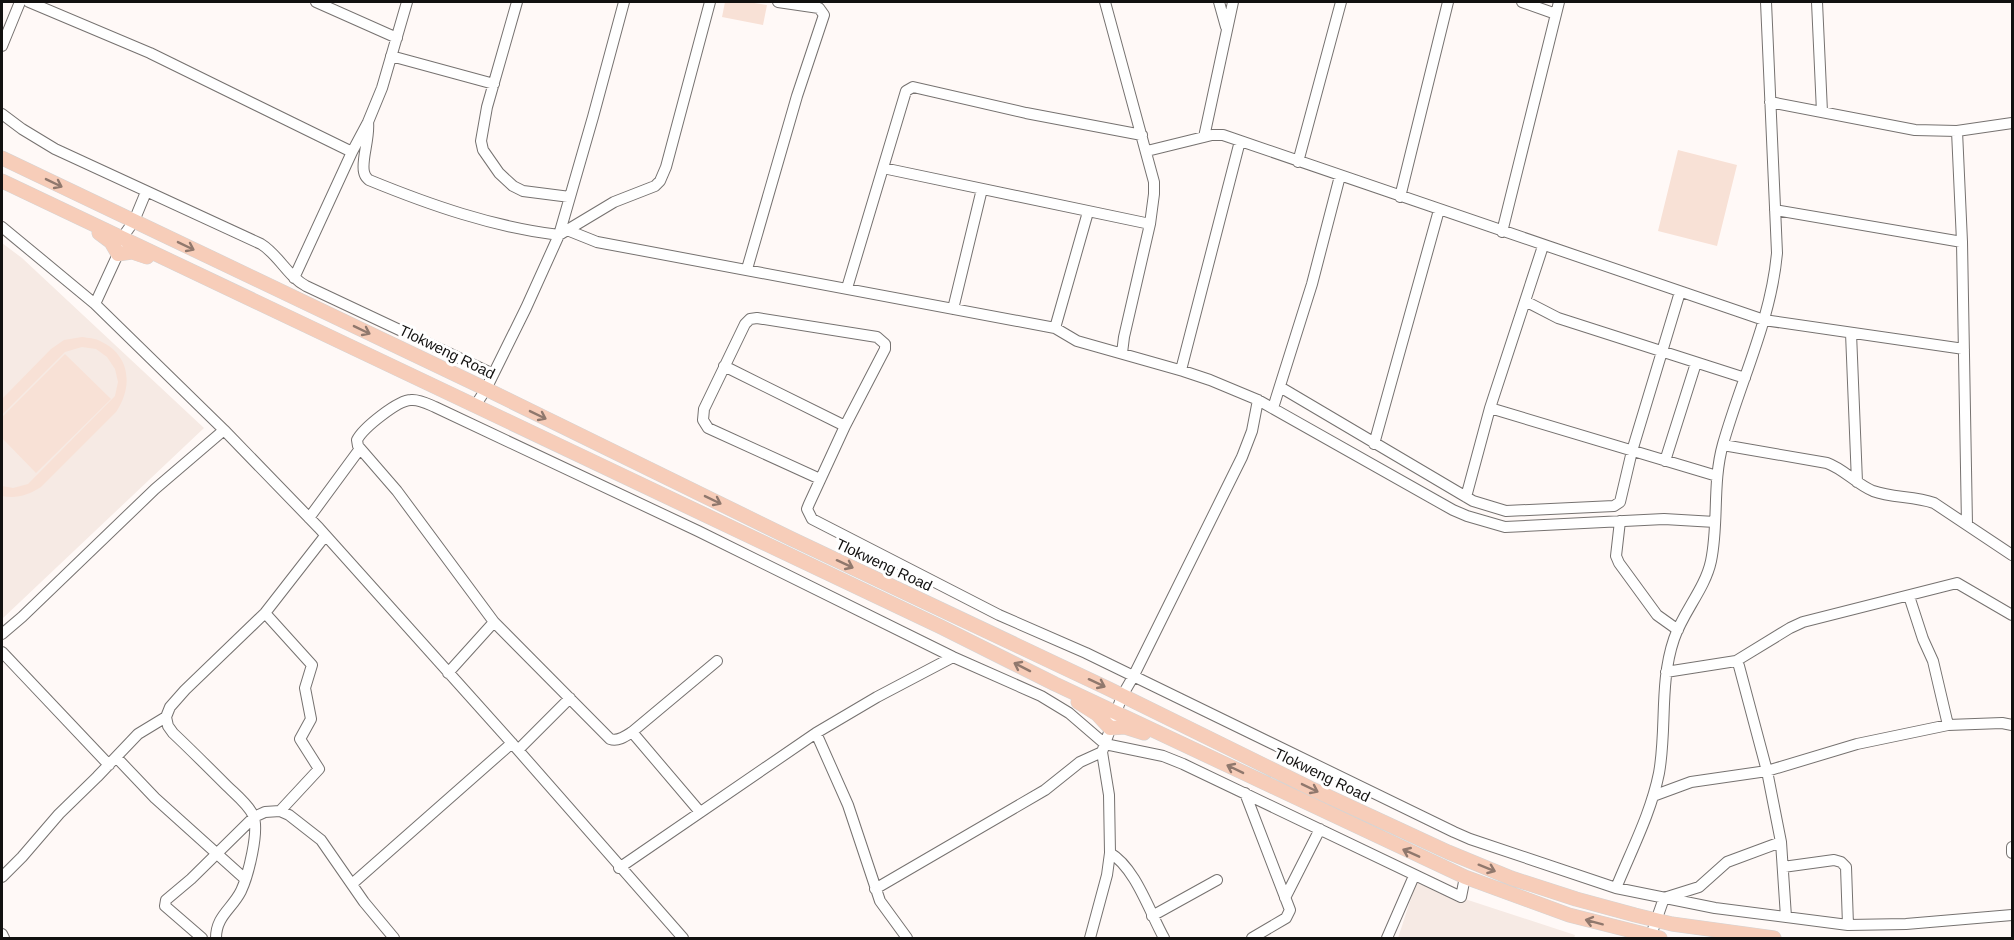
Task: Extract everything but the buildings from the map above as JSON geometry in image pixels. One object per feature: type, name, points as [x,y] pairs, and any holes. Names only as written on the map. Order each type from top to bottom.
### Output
[{"type":"main road","name":"Tlokweng Road","points":[[2,158],[486,389],[781,534],[1310,788],[1448,852],[1511,878],[1576,899],[1672,924],[1774,939]]},
{"type":"main road","points":[[2,181],[940,627],[1055,684],[1465,877],[1569,915],[1653,938]]},
{"type":"main road","points":[[66,212],[107,238],[114,245],[118,254],[136,253],[180,266]]},
{"type":"main road","points":[[1055,684],[1057,688],[1097,714],[1110,728],[1125,727],[1153,736],[1169,737]]},
{"type":"street","points":[[2,46],[20,2]]},
{"type":"street","points":[[29,2],[150,53],[352,152]]},
{"type":"street","points":[[316,2],[397,38]]},
{"type":"street","points":[[294,278],[382,88],[407,2]]},
{"type":"street","points":[[518,2],[487,107],[481,141],[483,150],[507,180],[523,191],[570,197]]},
{"type":"street","points":[[475,406],[486,389],[563,232],[570,197],[624,2]]},
{"type":"street","points":[[563,232],[614,202],[648,190],[660,181],[666,167],[710,2]]},
{"type":"street","points":[[747,269],[794,106],[824,15],[819,8],[778,2]]},
{"type":"street","points":[[1105,2],[1154,182],[1150,224],[1122,353]]},
{"type":"street","points":[[1219,2],[1227,29]]},
{"type":"street","points":[[1204,137],[1233,2]]},
{"type":"street","points":[[1298,162],[1341,2]]},
{"type":"street","points":[[1400,197],[1448,2]]},
{"type":"street","points":[[1522,2],[1556,14]]},
{"type":"street","points":[[1502,232],[1559,2]]},
{"type":"street","points":[[1617,888],[1653,796],[1659,771],[1666,672],[1678,630],[1711,562],[1717,476],[1723,445],[1764,320],[1774,282],[1777,253],[1766,2]]},
{"type":"street","points":[[1817,2],[1822,112]]},
{"type":"street","points":[[391,56],[494,84]]},
{"type":"street","points":[[847,288],[906,91],[911,87],[1026,113],[1142,135]]},
{"type":"street","points":[[1770,102],[1915,130],[1957,131],[2013,123]]},
{"type":"street","points":[[2,114],[55,149],[269,249],[294,278],[306,286],[493,374]]},
{"type":"street","points":[[368,122],[369,133],[363,168],[365,176],[369,180],[419,201],[501,224],[563,232],[597,242],[1055,328],[1071,339],[1180,370],[1258,400],[1467,516],[1506,526],[1664,519],[1715,522]]},
{"type":"street","points":[[1957,131],[1962,242],[1967,525]]},
{"type":"street","points":[[1147,151],[1217,134],[1764,320],[1964,349]]},
{"type":"street","points":[[1180,370],[1240,141]]},
{"type":"street","points":[[883,168],[1150,224]]},
{"type":"street","points":[[1273,408],[1312,284],[1340,176]]},
{"type":"street","points":[[953,309],[982,189]]},
{"type":"street","points":[[95,304],[118,254],[122,238],[134,221],[146,192]]},
{"type":"street","points":[[1374,444],[1439,210]]},
{"type":"street","points":[[1775,210],[1962,242]]},
{"type":"street","points":[[1055,328],[1088,212]]},
{"type":"street","points":[[2,227],[95,304],[224,430],[309,518],[515,747],[682,939]]},
{"type":"street","points":[[1466,497],[1490,408],[1543,246]]},
{"type":"street","points":[[1280,387],[1473,501],[1506,511],[1614,506],[1620,502],[1632,451],[1680,292]]},
{"type":"street","points":[[1525,301],[1558,318],[1745,378]]},
{"type":"street","points":[[820,479],[708,428],[703,420],[704,409],[724,366],[745,324],[753,318],[880,339],[885,344],[885,349],[845,426],[807,509],[812,519],[999,615],[1086,653],[1462,836],[1617,888],[1715,908],[1848,925],[1906,924],[2013,915]]},
{"type":"street","points":[[1851,333],[1857,482]]},
{"type":"street","points":[[1665,461],[1696,363]]},
{"type":"street","points":[[724,366],[845,426]]},
{"type":"street","points":[[717,661],[632,732],[623,738],[610,739],[494,622],[397,491],[359,450],[357,440],[363,432],[396,405],[409,399],[435,407],[698,531],[953,657],[1054,702],[1104,748],[1163,756],[1461,897],[1465,877]]},
{"type":"street","points":[[1090,939],[1107,875],[1110,853],[1109,795],[1104,748],[1115,711],[1242,457],[1252,431],[1258,400]]},
{"type":"street","points":[[1490,408],[1717,476]]},
{"type":"street","points":[[2,634],[155,489],[224,430]]},
{"type":"street","points":[[1723,445],[1827,463],[1872,491],[1934,503],[2013,555]]},
{"type":"street","points":[[309,518],[359,450]]},
{"type":"street","points":[[1620,521],[1616,556],[1619,563],[1657,615],[1678,630]]},
{"type":"street","points":[[216,939],[222,916],[237,898],[245,879],[255,834],[254,817],[237,795],[173,733],[166,717],[170,707],[185,690],[265,613],[325,536]]},
{"type":"street","points":[[1666,672],[1736,662],[1803,622],[1961,584],[2013,615]]},
{"type":"street","points":[[1909,596],[1933,661],[1948,725]]},
{"type":"street","points":[[265,613],[312,665],[305,688],[311,719],[300,739],[319,769],[280,811]]},
{"type":"street","points":[[448,673],[494,622]]},
{"type":"street","points":[[2,652],[112,761],[245,879]]},
{"type":"street","points":[[619,868],[816,733],[877,696],[953,657]]},
{"type":"street","points":[[1736,662],[1767,771],[1781,842],[1786,917]]},
{"type":"street","points":[[352,884],[570,698]]},
{"type":"street","points":[[2,877],[59,814],[138,734],[166,717]]},
{"type":"street","points":[[1653,796],[1690,782],[1767,771],[1857,744],[1948,725],[2002,723],[2013,725]]},
{"type":"street","points":[[632,732],[700,812]]},
{"type":"street","points":[[816,733],[848,805],[875,889],[888,914],[906,939]]},
{"type":"street","points":[[875,889],[1045,790],[1080,762],[1104,748]]},
{"type":"street","points":[[1245,793],[1290,910],[1286,918],[1252,939]]},
{"type":"street","points":[[202,939],[164,903],[254,817],[265,812],[280,811],[289,815],[321,840],[364,903],[394,939]]},
{"type":"street","points":[[1285,898],[1320,829]]},
{"type":"street","points":[[1664,898],[1699,887],[1727,862],[1781,842]]},
{"type":"street","points":[[2013,847],[2013,853]]},
{"type":"street","points":[[1110,853],[1118,857],[1129,869],[1164,939]]},
{"type":"street","points":[[1783,867],[1834,861],[1842,863],[1846,867],[1848,925]]},
{"type":"street","points":[[1387,939],[1414,876]]},
{"type":"street","points":[[1152,916],[1217,880]]},
{"type":"street","points":[[1653,938],[1655,920],[1664,898]]},
{"type":"street","points":[[2,933],[4,939]]},
{"type":"shaded area","points":[[725,2],[767,5],[763,25],[722,17]]},
{"type":"shaded area","points":[[1678,150],[1737,165],[1717,246],[1658,231]]},
{"type":"shaded area","points":[[2,243],[22,258],[204,428],[2,619]]},
{"type":"shaded area","points":[[82,337],[96,339],[110,347],[123,363],[127,382],[116,412],[41,487],[22,496],[2,496],[2,486],[13,488],[28,484],[115,396],[118,382],[115,369],[107,357],[96,349],[82,347],[65,352],[2,415],[2,399],[51,349],[64,340]]},
{"type":"shaded area","points":[[65,354],[111,399],[36,473],[2,438],[2,417]]},
{"type":"shaded area","points":[[1416,883],[1575,935],[1574,938],[1398,938]]}]
